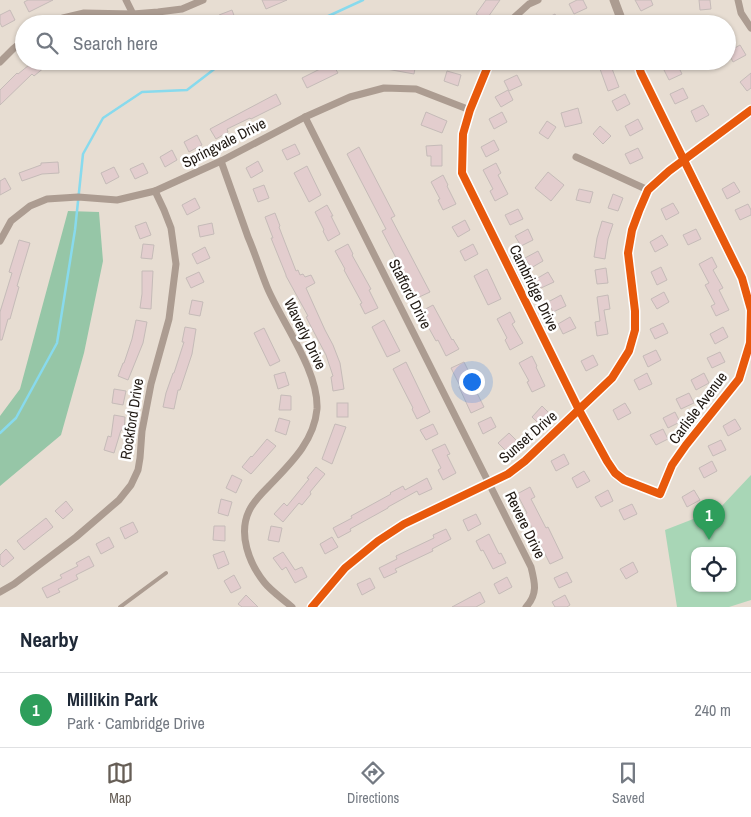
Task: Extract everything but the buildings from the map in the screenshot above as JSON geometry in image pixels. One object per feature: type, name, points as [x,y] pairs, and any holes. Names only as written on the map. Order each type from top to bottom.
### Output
[{"type":"street","points":[[126,0],[132,14]]},
{"type":"street","points":[[76,15],[84,13],[132,14],[158,12],[182,9],[203,0]]},
{"type":"street","points":[[517,15],[529,4],[538,0]]},
{"type":"street","points":[[614,0],[620,15]]},
{"type":"street","points":[[738,0],[741,13],[751,28]]},
{"type":"street","points":[[0,62],[15,47]]},
{"type":"street","name":"Cambridge Drive","points":[[486,70],[462,134],[462,173],[579,410],[607,461],[615,473],[624,480],[660,494]]},
{"type":"street","name":"Carlisle Avenue","points":[[640,70],[742,278],[751,310],[750,343],[739,379],[672,465],[660,494]]},
{"type":"street","name":"Springvale Drive","points":[[0,240],[11,221],[30,206],[47,199],[78,197],[116,200],[155,192],[221,162],[305,117],[350,97],[384,88],[416,89],[470,110]]},
{"type":"street","name":"Sunset Drive","points":[[312,607],[345,568],[378,541],[404,524],[508,474],[525,461],[612,378],[629,351],[634,330],[635,310],[628,253],[632,230],[648,190],[668,171],[751,110]]},
{"type":"street","name":"Stafford Drive","points":[[305,117],[490,483]]},
{"type":"street","points":[[576,157],[648,190]]},
{"type":"street","name":"Waverly Drive","points":[[221,162],[267,288],[307,366],[315,387],[317,407],[314,427],[306,443],[296,458],[257,499],[248,512],[244,528],[246,550],[255,568],[265,583],[292,607]]},
{"type":"street","name":"Rockford Drive","points":[[0,592],[14,584],[76,537],[119,500],[131,485],[138,470],[142,431],[151,384],[169,319],[176,264],[171,228],[155,192]]},
{"type":"street","name":"Revere Drive","points":[[490,483],[531,566],[534,595],[526,607]]},
{"type":"lane","points":[[120,607],[166,573]]},
{"type":"green space","points":[[68,211],[99,212],[103,261],[84,353],[61,435],[0,486],[0,416],[20,389]]},
{"type":"green space","points":[[751,475],[751,600],[729,607],[677,607],[665,530],[719,509]]},
{"type":"waterway","points":[[330,15],[363,0]]},
{"type":"waterway","points":[[0,433],[16,418],[57,343],[75,230],[83,154],[103,118],[142,92],[187,90],[213,70]]},
{"type":"cycle path","points":[[486,70],[470,110],[463,134],[462,173],[579,410],[607,461],[615,473],[624,480],[660,494],[672,465],[739,379],[750,343],[751,310],[742,278],[640,70]]},
{"type":"cycle path","points":[[312,607],[345,568],[378,541],[404,524],[508,474],[525,461],[612,378],[629,351],[635,330],[635,311],[628,253],[632,230],[648,190],[669,171],[751,110]]},
{"type":"place","name":"Millikin Park","points":[[709,540]]}]
